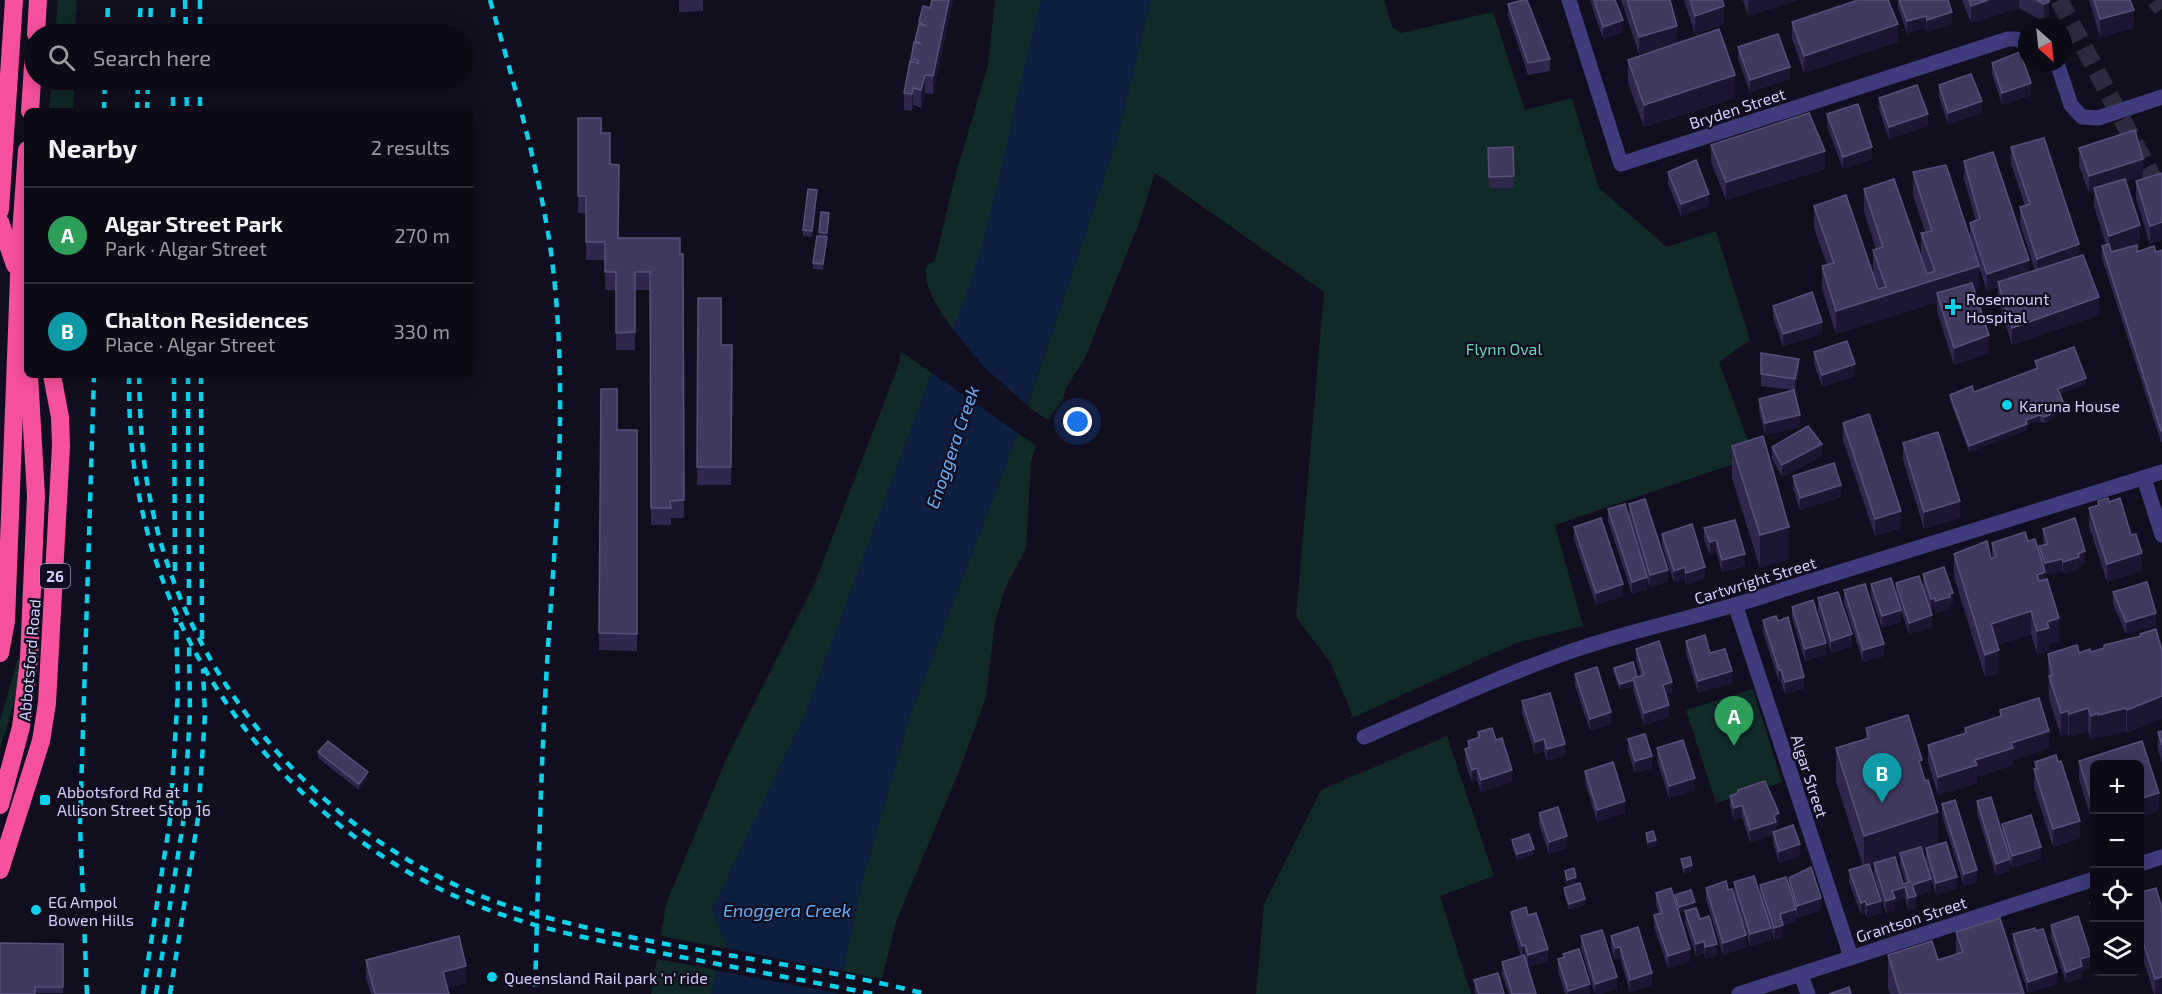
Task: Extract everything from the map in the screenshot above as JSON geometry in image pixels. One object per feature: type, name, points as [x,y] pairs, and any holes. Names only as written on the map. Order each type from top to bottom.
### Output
[{"type":"highway","points":[[0,210],[14,0]]},
{"type":"highway","points":[[37,24],[39,0]]},
{"type":"highway","points":[[30,108],[31,90]]},
{"type":"highway","points":[[0,653],[6,621],[24,190]]},
{"type":"highway","points":[[0,222],[24,292]]},
{"type":"highway","points":[[20,248],[24,278]]},
{"type":"highway","points":[[0,805],[21,727],[29,659],[36,496],[28,378]]},
{"type":"highway","name":"Abbotsford Road","points":[[0,870],[37,752],[47,703],[61,446],[60,417],[53,378]]},
{"type":"street","name":"Bryden Street","points":[[1569,0],[1622,164],[2008,39],[2018,40]]},
{"type":"street","points":[[2060,72],[2071,105],[2082,117],[2098,118],[2162,97]]},
{"type":"street","name":"Cartwright Street","points":[[1364,737],[1568,652],[1736,607],[1785,589],[2162,472]]},
{"type":"street","points":[[2144,478],[2162,535]]},
{"type":"street","name":"Algar Street","points":[[1736,607],[1851,957]]},
{"type":"street","points":[[2144,862],[2162,857]]},
{"type":"street","name":"Grantson Street","points":[[1739,994],[2090,880]]},
{"type":"street","points":[[1801,975],[1808,994]]},
{"type":"green space","points":[[58,0],[77,0],[76,24],[56,24]]},
{"type":"green space","points":[[995,0],[1041,0],[982,251],[954,331],[934,300],[926,273],[927,265],[935,261],[955,177],[988,65]]},
{"type":"green space","name":"Flynn Oval","points":[[1151,0],[1384,0],[1392,27],[1401,33],[1493,12],[1525,110],[1572,98],[1599,188],[1667,247],[1716,231],[1750,340],[1719,362],[1754,457],[1555,525],[1583,626],[1516,643],[1350,719],[1352,714],[1330,662],[1296,617],[1324,292],[1155,173],[1139,223],[1086,356],[1065,390],[1063,400],[1048,420],[1027,407],[1115,146]]},
{"type":"green space","points":[[51,90],[74,90],[73,108],[49,108]]},
{"type":"green space","points":[[900,351],[932,373],[806,712],[712,910],[728,949],[661,936],[666,904],[727,757],[814,585],[900,361]]},
{"type":"green space","points":[[1018,433],[1036,446],[1031,462],[1026,549],[1006,586],[995,622],[986,697],[960,769],[897,919],[882,979],[843,971],[861,886],[910,716]]},
{"type":"green space","points":[[20,651],[23,652],[14,703],[0,749],[0,721]]},
{"type":"green space","points":[[1753,689],[1782,782],[1716,803],[1686,710]]},
{"type":"green space","points":[[1447,736],[1494,876],[1440,896],[1471,994],[1256,994],[1264,904],[1321,790]]},
{"type":"green space","points":[[657,959],[717,970],[711,994],[651,994]]},
{"type":"water","name":"Enoggera Creek","points":[[1041,0],[1151,0],[1115,146],[1018,433],[910,716],[861,886],[838,994],[711,994],[717,970],[728,949],[712,910],[806,712],[932,373],[953,329],[970,283],[996,190]]},
{"type":"pier","points":[[952,328],[984,367],[1030,408],[1021,435],[930,372]]},
{"type":"pier","points":[[724,948],[846,972],[841,994],[714,970]]},
{"type":"building","points":[[932,0],[949,0],[933,76],[925,75],[921,90],[913,88],[912,94],[904,93],[910,61],[918,63],[918,60],[911,59],[914,42],[922,44],[915,41],[919,24],[926,26],[919,22],[923,6],[930,8]]},
{"type":"building","points":[[1527,0],[1550,59],[1528,63],[1508,4]]},
{"type":"building","points":[[1594,0],[1615,0],[1623,20],[1603,27]]},
{"type":"building","points":[[1627,0],[1670,0],[1677,26],[1639,37]]},
{"type":"building","points":[[1690,0],[1722,0],[1724,6],[1695,16]]},
{"type":"building","points":[[1858,0],[1888,0],[1898,24],[1804,56],[1792,22]]},
{"type":"building","points":[[1899,0],[1948,0],[1952,12],[1927,20],[1926,16],[1907,21]]},
{"type":"building","points":[[1969,0],[1988,0],[1971,6]]},
{"type":"building","points":[[2036,0],[2049,0],[2049,2],[2044,4]]},
{"type":"building","points":[[2094,0],[2130,0],[2134,10],[2100,19]]},
{"type":"building","points":[[1719,29],[1735,75],[1644,105],[1628,60]]},
{"type":"building","points":[[1778,34],[1790,67],[1750,80],[1738,47]]},
{"type":"building","points":[[2018,53],[2018,72],[2027,72],[2031,83],[2002,93],[1992,63]]},
{"type":"building","points":[[1971,74],[1982,101],[1948,113],[1939,85]]},
{"type":"building","points":[[1917,85],[1928,114],[1889,127],[1879,98]]},
{"type":"building","points":[[1858,104],[1872,147],[1843,157],[1827,114]]},
{"type":"building","points":[[1809,113],[1825,151],[1726,182],[1711,145]]},
{"type":"building","points":[[578,118],[601,118],[601,133],[610,133],[610,164],[619,165],[618,238],[680,238],[680,254],[683,254],[684,500],[670,501],[671,508],[651,508],[650,272],[635,272],[635,332],[616,333],[616,272],[605,272],[605,242],[586,242],[586,196],[578,196]]},
{"type":"building","points":[[2135,130],[2143,159],[2089,176],[2079,148]]},
{"type":"building","points":[[2044,138],[2079,244],[2037,259],[2020,207],[2030,204],[2011,147]]},
{"type":"building","points":[[1513,147],[1514,176],[1489,177],[1488,148]]},
{"type":"building","points":[[1993,152],[2029,260],[1987,274],[1970,223],[1980,219],[1964,161]]},
{"type":"building","points":[[1696,160],[1709,194],[1681,204],[1668,172]]},
{"type":"building","points":[[1946,165],[1979,266],[1836,311],[1822,266],[1834,263],[1814,206],[1846,195],[1878,289],[1886,287],[1873,250],[1883,247],[1864,189],[1894,179],[1927,274],[1935,271],[1921,233],[1932,231],[1913,172]]},
{"type":"building","points":[[2162,173],[2162,222],[2150,226],[2136,181]]},
{"type":"building","points":[[2125,179],[2140,225],[2109,236],[2094,188]]},
{"type":"building","points":[[808,189],[817,190],[812,231],[803,230]]},
{"type":"building","points":[[821,212],[829,213],[827,233],[819,232]]},
{"type":"building","points":[[817,236],[827,237],[823,264],[813,263]]},
{"type":"building","points":[[2109,244],[2111,252],[2137,245],[2137,252],[2154,246],[2156,252],[2162,250],[2161,431],[2102,246]]},
{"type":"building","points":[[2083,255],[2099,297],[2012,328],[1998,282]]},
{"type":"building","points":[[1972,283],[1989,335],[1954,348],[1937,293]]},
{"type":"building","points":[[1812,292],[1822,322],[1783,334],[1773,306]]},
{"type":"building","points":[[698,298],[721,298],[721,345],[732,345],[731,467],[697,467]]},
{"type":"building","points":[[1847,341],[1855,364],[1822,375],[1814,352]]},
{"type":"building","name":"Karuna House","points":[[2074,347],[2086,378],[2058,389],[2064,404],[2056,406],[2057,409],[2049,415],[2044,417],[2040,415],[2026,420],[2027,424],[1969,446],[1950,395],[1972,386],[1974,392],[2038,368],[2035,361]]},
{"type":"building","points":[[1761,353],[1799,359],[1795,379],[1761,374]]},
{"type":"building","points":[[601,389],[617,389],[617,430],[637,430],[637,634],[599,633]]},
{"type":"building","points":[[1794,390],[1800,415],[1765,423],[1759,399]]},
{"type":"building","points":[[1869,414],[1901,511],[1875,519],[1843,423]]},
{"type":"building","points":[[1808,426],[1822,444],[1782,465],[1772,447]]},
{"type":"building","points":[[1938,432],[1960,501],[1924,512],[1903,443]]},
{"type":"building","points":[[1763,436],[1789,527],[1760,535],[1732,446]]},
{"type":"building","points":[[1834,463],[1841,485],[1800,498],[1793,476]]},
{"type":"building","points":[[2108,498],[2109,502],[2120,498],[2131,535],[2136,534],[2142,553],[2107,564],[2089,508],[2099,505],[2098,501]]},
{"type":"building","points":[[1645,499],[1668,570],[1650,575],[1629,504]]},
{"type":"building","points":[[1625,504],[1647,577],[1632,582],[1608,509]]},
{"type":"building","points":[[1601,518],[1623,584],[1596,593],[1574,527]]},
{"type":"building","points":[[2075,518],[2085,551],[2078,554],[2079,557],[2063,562],[2062,559],[2045,563],[2039,546],[2048,544],[2043,529]]},
{"type":"building","points":[[1735,520],[1745,554],[1722,560],[1716,540],[1710,542],[1704,528]]},
{"type":"building","points":[[1692,524],[1705,567],[1686,573],[1685,567],[1674,571],[1662,534]]},
{"type":"building","points":[[2025,532],[2028,541],[2035,539],[2045,572],[2037,575],[2039,581],[2047,579],[2059,618],[2047,622],[2049,628],[2037,631],[2031,611],[1991,624],[1999,650],[1985,655],[1954,554],[1987,541],[1991,559],[1996,557],[1992,543]]},
{"type":"building","points":[[1944,567],[1953,593],[1949,594],[1950,597],[1935,601],[1935,598],[1931,599],[1923,574]]},
{"type":"building","points":[[1919,576],[1932,615],[1909,623],[1896,583]]},
{"type":"building","points":[[1891,578],[1901,610],[1882,616],[1871,584]]},
{"type":"building","points":[[2147,582],[2156,613],[2126,622],[2113,592]]},
{"type":"building","points":[[1865,584],[1884,644],[1863,650],[1844,590]]},
{"type":"building","points":[[1838,592],[1852,634],[1831,641],[1818,598]]},
{"type":"building","points":[[1813,600],[1826,643],[1805,649],[1792,607]]},
{"type":"building","points":[[1776,616],[1778,621],[1788,617],[1804,677],[1785,682],[1779,670],[1763,620]]},
{"type":"building","points":[[2156,629],[2162,651],[2162,696],[2127,710],[2126,708],[2098,715],[2098,713],[2091,716],[2088,708],[2069,714],[2068,711],[2061,713],[2049,676],[2052,675],[2048,654],[2077,645],[2079,653],[2090,649],[2091,652],[2104,648],[2104,645],[2141,636],[2140,634]]},
{"type":"building","points":[[1705,635],[1710,653],[1725,649],[1732,671],[1698,681],[1686,641]]},
{"type":"building","points":[[1659,641],[1672,682],[1663,685],[1669,705],[1644,713],[1633,678],[1644,675],[1636,649]]},
{"type":"building","points":[[1633,662],[1637,677],[1620,684],[1614,668]]},
{"type":"building","points":[[1597,667],[1611,712],[1590,719],[1575,674]]},
{"type":"building","points":[[1550,693],[1565,744],[1547,749],[1544,739],[1535,742],[1522,701]]},
{"type":"building","points":[[2039,698],[2049,731],[2011,743],[2013,748],[1975,760],[1977,765],[1938,777],[1928,745],[1966,733],[1965,728],[2001,716],[2000,710]]},
{"type":"building","points":[[1908,715],[1922,760],[1919,761],[1925,781],[1928,780],[1938,812],[1864,836],[1836,748],[1869,738],[1866,728]]},
{"type":"building","points":[[1492,728],[1496,740],[1502,738],[1512,770],[1481,780],[1477,768],[1472,770],[1465,749],[1470,747],[1468,741],[1480,737],[1478,732]]},
{"type":"building","points":[[2162,731],[2162,745],[2158,732]]},
{"type":"building","points":[[1645,734],[1652,756],[1635,761],[1628,739]]},
{"type":"building","points":[[1683,740],[1695,778],[1669,786],[1657,748]]},
{"type":"building","points":[[328,741],[368,772],[359,784],[318,752]]},
{"type":"building","points":[[2142,741],[2159,793],[2144,798],[2144,760],[2090,760],[2090,797],[2079,761]]},
{"type":"building","points":[[2056,755],[2058,762],[2061,761],[2080,821],[2053,829],[2034,769],[2037,768],[2035,762]]},
{"type":"building","points":[[1613,762],[1625,801],[1597,810],[1585,771]]},
{"type":"building","points":[[1765,781],[1779,813],[1774,815],[1776,822],[1750,830],[1742,805],[1734,808],[1730,796],[1738,793],[1738,790]]},
{"type":"building","points":[[1991,797],[2010,859],[1996,864],[1977,801]]},
{"type":"building","points":[[1955,800],[1977,870],[1964,874],[1942,804]]},
{"type":"building","points":[[1558,807],[1567,836],[1549,842],[1539,813]]},
{"type":"building","points":[[2031,815],[2041,847],[2012,856],[2002,824]]},
{"type":"building","points":[[1793,825],[1800,844],[1779,851],[1773,832]]},
{"type":"building","points":[[1653,831],[1656,840],[1648,842],[1646,833]]},
{"type":"building","points":[[1529,834],[1534,849],[1517,854],[1512,840]]},
{"type":"building","points":[[1946,842],[1957,877],[1936,883],[1926,848]]},
{"type":"building","points":[[1921,847],[1931,879],[1912,885],[1916,896],[1908,898],[1905,887],[1892,891],[1895,898],[1886,901],[1874,863],[1895,857],[1903,884],[1909,882],[1900,853]]},
{"type":"building","points":[[1690,857],[1692,865],[1684,868],[1681,859]]},
{"type":"building","points":[[1869,864],[1881,901],[1867,905],[1865,901],[1861,903],[1849,870]]},
{"type":"building","points":[[1811,867],[1821,898],[1797,906],[1789,878]]},
{"type":"building","points":[[1574,868],[1576,877],[1567,880],[1565,871]]},
{"type":"building","points":[[1754,876],[1771,928],[1750,934],[1734,882]]},
{"type":"building","points":[[1786,877],[1796,909],[1780,914],[1783,925],[1774,928],[1760,885]]},
{"type":"building","points":[[1726,881],[1728,890],[1732,889],[1746,935],[1723,943],[1706,888]]},
{"type":"building","points":[[1580,883],[1585,899],[1569,904],[1564,888]]},
{"type":"building","points":[[1671,888],[1690,949],[1668,956],[1654,915],[1662,913],[1656,893]]},
{"type":"building","points":[[2156,888],[2162,908],[2162,977],[2155,979],[2144,945],[2144,892]]},
{"type":"building","points":[[1691,890],[1695,902],[1679,907],[1675,895]]},
{"type":"building","points":[[1526,907],[1528,915],[1536,913],[1548,949],[1528,955],[1525,945],[1522,946],[1511,912]]},
{"type":"building","points":[[1696,908],[1700,919],[1709,916],[1717,944],[1705,947],[1704,941],[1696,944],[1685,911]]},
{"type":"building","points":[[2078,916],[2090,953],[2090,956],[2080,959],[2082,966],[2066,972],[2051,925]]},
{"type":"building","points":[[2000,918],[2024,994],[1900,994],[1888,955],[1932,941],[1938,960],[1963,952],[1956,932]]},
{"type":"building","points":[[1638,927],[1652,973],[1630,980],[1620,947],[1615,948],[1611,936]]},
{"type":"building","points":[[2035,928],[2035,931],[2043,929],[2057,972],[2028,982],[2013,934]]},
{"type":"building","points":[[1602,930],[1617,977],[1595,984],[1581,936]]},
{"type":"building","points":[[459,936],[466,966],[443,972],[449,994],[375,994],[366,960]]},
{"type":"building","points":[[0,943],[63,944],[63,987],[35,987],[35,994],[0,994]]},
{"type":"building","points":[[1579,949],[1590,984],[1568,991],[1558,959],[1565,957],[1563,954]]},
{"type":"building","points":[[1524,955],[1536,994],[1512,994],[1502,962]]},
{"type":"building","points":[[1498,973],[1504,994],[1479,994],[1474,980]]},
{"type":"building","points":[[1849,987],[1851,994],[1829,994]]},
{"type":"tunnel","points":[[2059,0],[2162,195]]},
{"type":"tunnel","points":[[2156,0],[2162,9]]},
{"type":"railway","points":[[107,24],[108,0]]},
{"type":"railway","points":[[140,24],[141,0]]},
{"type":"railway","points":[[150,24],[151,0]]},
{"type":"railway","points":[[173,0],[173,24]]},
{"type":"railway","points":[[185,0],[186,24]]},
{"type":"railway","points":[[200,0],[200,24]]},
{"type":"railway","points":[[490,0],[524,121],[545,214],[556,295],[559,345],[560,446],[543,733],[535,994]]},
{"type":"railway","points":[[104,108],[105,90]]},
{"type":"railway","points":[[137,108],[138,90]]},
{"type":"railway","points":[[147,108],[148,90]]},
{"type":"railway","points":[[173,90],[173,108]]},
{"type":"railway","points":[[186,90],[187,108]]},
{"type":"railway","points":[[200,90],[200,108]]},
{"type":"railway","points":[[87,994],[80,825],[94,378]]},
{"type":"railway","points":[[129,378],[130,427],[136,478],[152,548],[177,616],[211,679],[252,738],[301,791],[355,837],[416,876],[481,907],[527,923],[623,945],[874,994]]},
{"type":"railway","points":[[139,378],[142,440],[151,503],[171,573],[200,639],[237,701],[282,758],[335,808],[393,850],[456,885],[524,911],[624,936],[826,972],[926,994]]},
{"type":"railway","points":[[174,378],[175,573]]},
{"type":"railway","points":[[188,378],[189,609]]},
{"type":"railway","points":[[201,378],[202,639]]},
{"type":"railway","points":[[143,994],[170,820],[178,692],[176,618]]},
{"type":"railway","points":[[156,994],[184,817],[190,712],[189,642]]},
{"type":"railway","points":[[170,994],[198,818],[205,715],[203,669]]},
{"type":"place","name":"Rosemount Hospital","points":[[1953,307]]},
{"type":"place","name":"Karuna House","points":[[2007,405]]},
{"type":"place","name":"Algar Street Park","points":[[1734,746]]},
{"type":"place","name":"Abbotsford Rd at Allison Street Stop 16","points":[[45,800]]},
{"type":"place","name":"Chalton Residences","points":[[1882,803]]},
{"type":"place","name":"EG Ampol Bowen Hills","points":[[36,910]]},
{"type":"place","name":"Queensland Rail park 'n' ride","points":[[492,977]]}]
